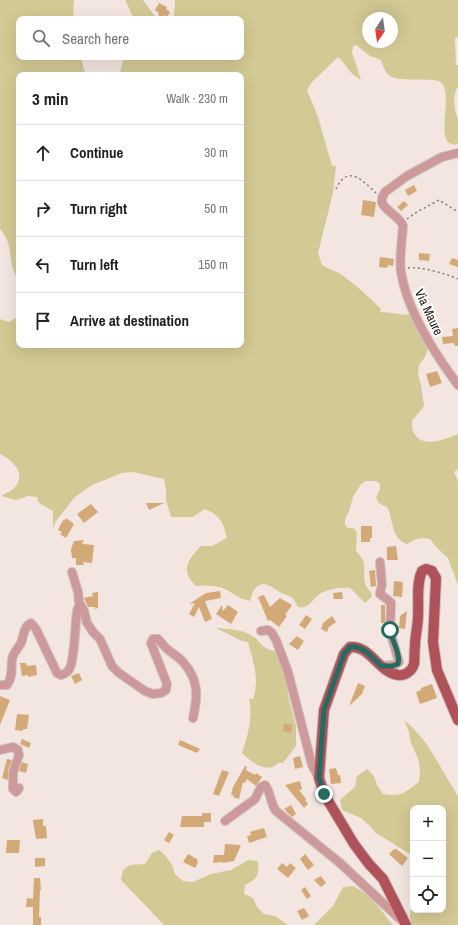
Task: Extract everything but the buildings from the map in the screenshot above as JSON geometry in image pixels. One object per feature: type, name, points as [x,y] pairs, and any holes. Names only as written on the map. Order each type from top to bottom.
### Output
[{"type":"main road","points":[[406,925],[383,879],[358,849],[324,794],[319,778],[324,710],[344,654],[350,647],[356,646],[361,648],[381,666],[396,675],[403,676],[410,671],[414,664],[418,617],[418,578],[422,570],[426,569],[432,572],[436,578],[433,642],[437,670],[458,720]]},
{"type":"street","points":[[402,222],[384,207],[382,198],[386,192],[407,176],[442,157],[458,153]]},
{"type":"street","name":"Via Maure","points":[[402,222],[401,271],[408,300],[430,343],[458,385]]},
{"type":"street","points":[[380,562],[382,584],[380,594],[391,603],[390,630],[398,653],[399,662],[395,665],[381,666]]},
{"type":"street","points":[[72,572],[87,624],[100,639],[112,666],[119,673],[145,691],[153,694],[161,693],[166,690],[167,684],[151,644],[152,639],[158,638],[166,648],[182,661],[191,673],[196,686],[197,700],[193,718]]},
{"type":"street","points":[[0,685],[7,684],[10,680],[13,653],[21,643],[26,627],[31,623],[39,634],[57,673],[61,675],[65,674],[70,668],[77,611],[81,606]]},
{"type":"street","points":[[260,631],[268,630],[272,633],[276,640],[288,672],[312,765],[319,778]]},
{"type":"street","points":[[0,750],[13,747],[18,750],[19,755],[13,773],[14,791],[17,791],[18,788]]},
{"type":"street","points":[[225,821],[255,799],[261,787],[265,785],[268,789],[273,807],[276,811],[340,863],[395,913],[406,925]]},
{"type":"path","points":[[336,189],[343,178],[350,176],[358,178],[382,198]]},
{"type":"path","points":[[402,222],[439,200],[458,212]]},
{"type":"path","points":[[401,271],[412,268],[449,275],[458,279]]},
{"type":"shaded area","points":[[0,0],[74,0],[73,16],[16,16],[16,60],[82,60],[85,72],[16,72],[16,276],[8,242],[0,229]]},
{"type":"shaded area","points":[[125,0],[143,0],[155,16],[133,16]]},
{"type":"shaded area","points":[[175,0],[458,0],[458,37],[455,38],[456,65],[458,65],[458,88],[456,89],[454,99],[458,119],[458,143],[455,145],[449,143],[446,139],[446,97],[445,89],[442,83],[432,80],[401,79],[390,76],[385,71],[381,60],[370,56],[356,45],[353,46],[352,52],[361,80],[351,72],[338,57],[312,82],[307,90],[318,117],[332,166],[336,166],[333,193],[318,253],[322,265],[340,274],[352,283],[381,309],[380,312],[411,315],[428,348],[425,357],[419,365],[418,374],[424,406],[412,421],[413,431],[417,437],[427,442],[434,442],[458,434],[458,469],[454,472],[458,481],[458,585],[448,558],[430,539],[417,539],[407,544],[398,538],[388,508],[379,503],[376,498],[380,489],[380,484],[376,481],[366,481],[361,484],[353,497],[345,520],[345,525],[348,528],[353,528],[357,532],[356,551],[364,563],[365,583],[372,596],[365,603],[350,588],[328,590],[318,595],[305,607],[298,607],[293,598],[281,593],[271,586],[262,584],[254,590],[250,601],[240,598],[222,588],[203,585],[196,586],[188,575],[187,566],[189,561],[201,546],[212,546],[227,538],[226,532],[220,520],[214,514],[205,509],[193,517],[171,517],[166,500],[164,479],[133,472],[122,473],[92,485],[75,497],[56,521],[53,528],[53,511],[39,503],[37,497],[28,496],[16,500],[1,496],[14,488],[18,482],[19,472],[9,459],[0,454],[0,319],[9,322],[16,318],[16,348],[244,348],[244,72],[120,72],[123,60],[244,60],[244,16],[174,16]]},
{"type":"shaded area","points":[[216,628],[247,633],[266,648],[275,651],[283,668],[296,726],[296,746],[283,763],[278,763],[269,768],[259,766],[249,760],[242,753],[250,720],[249,699],[253,699],[255,692],[256,677],[254,663],[248,642],[242,641]]},
{"type":"shaded area","points":[[404,720],[417,732],[428,747],[458,797],[458,925],[412,925],[410,917],[410,913],[446,913],[446,805],[410,805],[410,854],[376,833],[361,818],[342,810],[340,800],[355,787],[357,776],[367,769],[374,776],[377,785],[383,794],[395,795],[402,793],[419,782],[419,761],[411,743],[409,732]]},
{"type":"shaded area","points":[[159,850],[166,856],[172,865],[175,874],[183,881],[193,882],[211,874],[231,870],[248,860],[258,861],[257,876],[245,885],[244,894],[253,898],[257,907],[264,914],[275,916],[288,925],[164,925],[121,880],[123,870],[130,865],[145,864],[152,853]]},
{"type":"shaded area","points":[[353,886],[366,894],[380,908],[393,925],[314,925],[333,906],[343,887]]},
{"type":"route","points":[[324,794],[319,778],[324,710],[344,654],[350,647],[356,646],[361,648],[381,666],[392,666],[398,664],[398,653],[390,630]]}]
